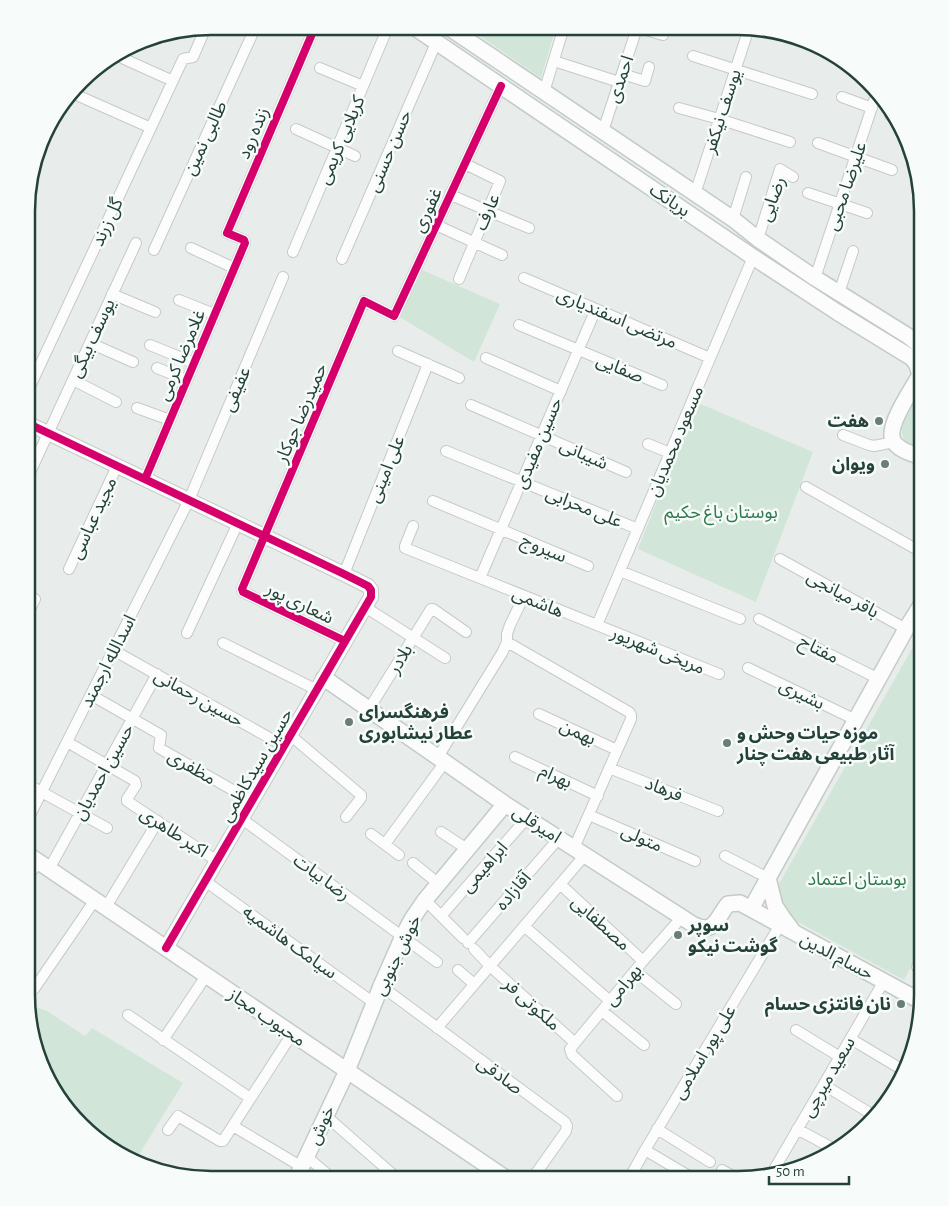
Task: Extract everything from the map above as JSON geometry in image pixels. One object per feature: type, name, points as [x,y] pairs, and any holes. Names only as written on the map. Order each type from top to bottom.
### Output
[{"type":"main road","name":"بریانک","points":[[426,35],[837,312],[914,360]]},
{"type":"main road","name":"بریانک","points":[[460,35],[733,219],[815,278],[914,341]]},
{"type":"main road","points":[[684,210],[695,194]]},
{"type":"main road","points":[[914,388],[894,422],[892,432],[894,442],[900,448],[914,454]]},
{"type":"main road","points":[[751,909],[914,615]]},
{"type":"main road","name":"امیرقلی","points":[[321,684],[369,709],[505,804],[701,928],[715,924],[728,904],[740,904],[751,909]]},
{"type":"main road","name":"خوش جنوبی","points":[[347,1071],[381,986],[412,918],[505,804]]},
{"type":"main road","name":"محبوب مجاز","points":[[38,862],[495,1171]]},
{"type":"main road","points":[[768,878],[775,906],[796,934]]},
{"type":"main road","name":"حسام الدین","points":[[751,909],[914,998]]},
{"type":"main road","name":"خوش","points":[[302,1168],[347,1071]]},
{"type":"street","name":"گل زرند","points":[[35,377],[183,59],[193,58],[203,35]]},
{"type":"street","name":"طالبی نمین","points":[[154,250],[252,35]]},
{"type":"street","name":"زنده رود","points":[[245,243],[244,240],[227,233],[311,35]]},
{"type":"street","name":"کربلایی کریمی","points":[[293,252],[385,35]]},
{"type":"street","points":[[544,92],[562,35]]},
{"type":"street","name":"احمدی","points":[[603,131],[636,35]]},
{"type":"street","name":"یوسف نیکفر","points":[[695,194],[746,35]]},
{"type":"street","name":"حسن حسنی","points":[[342,259],[436,42]]},
{"type":"street","points":[[693,56],[812,94]]},
{"type":"street","points":[[124,59],[173,81]]},
{"type":"street","points":[[554,61],[620,78],[645,80],[648,67]]},
{"type":"street","points":[[320,68],[363,86]]},
{"type":"street","name":"غفوری","points":[[364,301],[394,316],[501,86]]},
{"type":"street","points":[[78,96],[151,128]]},
{"type":"street","points":[[842,97],[872,108]]},
{"type":"street","name":"علیرضا محبی","points":[[815,278],[874,100]]},
{"type":"street","points":[[679,108],[790,142]]},
{"type":"street","points":[[296,129],[355,156]]},
{"type":"street","points":[[818,143],[892,170]]},
{"type":"street","name":"عارف","points":[[459,279],[500,181],[465,164]]},
{"type":"street","name":"رضایی","points":[[758,238],[780,169],[793,177]]},
{"type":"street","points":[[733,219],[746,177]]},
{"type":"street","points":[[808,192],[867,213]]},
{"type":"street","points":[[451,195],[530,228]]},
{"type":"street","points":[[436,226],[502,255]]},
{"type":"street","name":"یوسف بیگی","points":[[35,462],[136,243]]},
{"type":"street","name":"غلامرضا کرمی","points":[[145,479],[245,243]]},
{"type":"street","points":[[191,248],[234,268]]},
{"type":"street","points":[[839,293],[853,251]]},
{"type":"street","name":"مسعود محمدیان","points":[[597,626],[753,256]]},
{"type":"street","name":"عفیفی","points":[[189,500],[283,277]]},
{"type":"street","name":"مرتضی اسفندیاری","points":[[524,278],[710,358]]},
{"type":"street","points":[[112,294],[155,312]]},
{"type":"street","points":[[179,300],[214,314]]},
{"type":"street","name":"حمیدرضا جوکار","points":[[265,536],[364,301]]},
{"type":"street","name":"حسین مفیدی","points":[[480,578],[596,308]]},
{"type":"street","name":"صفایی","points":[[519,325],[662,385]]},
{"type":"street","points":[[90,343],[133,362]]},
{"type":"street","points":[[150,345],[194,363]]},
{"type":"street","points":[[398,351],[459,378]]},
{"type":"street","points":[[486,358],[560,391]]},
{"type":"street","name":"علی امینی","points":[[344,574],[428,364]]},
{"type":"street","points":[[157,368],[187,380]]},
{"type":"street","points":[[73,380],[116,402]]},
{"type":"street","name":"شیبانی","points":[[471,404],[626,472]]},
{"type":"street","points":[[137,408],[170,420]]},
{"type":"street","points":[[35,427],[368,586],[371,590],[368,602],[413,637],[445,658]]},
{"type":"street","points":[[844,435],[874,446],[894,442]]},
{"type":"street","points":[[648,444],[670,453]]},
{"type":"street","name":"علی محرابی","points":[[446,451],[638,529]]},
{"type":"street","name":"مجید عباسی","points":[[69,569],[117,466]]},
{"type":"street","points":[[806,487],[914,548]]},
{"type":"street","name":"اسدالله ارجمند","points":[[35,805],[189,500]]},
{"type":"street","name":"سیروج","points":[[433,501],[588,566]]},
{"type":"street","points":[[187,633],[238,523]]},
{"type":"street","name":"هاشمی","points":[[414,526],[405,546],[406,548],[597,626]]},
{"type":"street","name":"شعاری پور","points":[[265,536],[242,591],[345,641]]},
{"type":"street","name":"باقر میانجی","points":[[780,559],[906,628]]},
{"type":"street","points":[[620,571],[740,619]]},
{"type":"street","points":[[385,844],[442,760],[502,653],[507,642],[510,626],[524,596]]},
{"type":"street","name":"حسین سیدکاظمی","points":[[166,948],[368,602]]},
{"type":"street","name":"بلادر","points":[[369,709],[430,609],[433,609],[466,632]]},
{"type":"street","name":"مفتاح","points":[[759,619],[878,679]]},
{"type":"street","name":"مریخی شهریور","points":[[597,626],[719,674]]},
{"type":"street","points":[[437,1028],[560,884],[580,851],[589,815],[631,719],[629,712],[507,642]]},
{"type":"street","points":[[223,643],[321,684]]},
{"type":"street","name":"حسین رحمانی","points":[[114,650],[287,741],[362,796],[346,818]]},
{"type":"street","name":"بشیری","points":[[748,668],[856,720]]},
{"type":"street","name":"حسین احمدیان","points":[[38,862],[80,813],[157,674]]},
{"type":"street","points":[[91,695],[132,719]]},
{"type":"street","name":"بهمن","points":[[539,714],[617,750]]},
{"type":"street","name":"مظفری","points":[[132,719],[161,734],[158,748],[252,801]]},
{"type":"street","points":[[67,742],[107,766]]},
{"type":"street","name":"بهرام","points":[[515,757],[598,796]]},
{"type":"street","name":"اکبر طاهری","points":[[107,766],[135,781],[136,785],[127,799],[128,801],[217,861]]},
{"type":"street","name":"فرهاد","points":[[609,768],[718,811]]},
{"type":"street","points":[[35,789],[107,828]]},
{"type":"street","name":"متولی","points":[[589,815],[694,862]]},
{"type":"street","name":"ابراهیمی","points":[[441,916],[527,818]]},
{"type":"street","name":"رضا بیات","points":[[242,819],[437,962]]},
{"type":"street","points":[[35,988],[100,904],[158,821]]},
{"type":"street","points":[[441,832],[467,849]]},
{"type":"street","points":[[372,834],[399,855]]},
{"type":"street","name":"آقازاده","points":[[468,944],[559,838]]},
{"type":"street","points":[[725,856],[768,878]]},
{"type":"street","points":[[413,863],[439,884]]},
{"type":"street","name":"سیامک هاشمیه","points":[[205,881],[374,1003]]},
{"type":"street","name":"مصطفایی","points":[[560,884],[643,961]]},
{"type":"street","name":"ملکوتی فر","points":[[425,900],[490,966],[575,1043]]},
{"type":"street","name":"بهرامی","points":[[616,1096],[572,1055],[570,1050],[682,917]]},
{"type":"street","name":"علی پور اسلامی","points":[[633,1171],[780,925]]},
{"type":"street","points":[[524,926],[610,1001]]},
{"type":"street","points":[[458,970],[474,984]]},
{"type":"street","points":[[635,971],[676,1004]]},
{"type":"street","points":[[163,1040],[206,976]]},
{"type":"street","name":"سعید میرچی","points":[[777,1167],[797,1129],[884,981]]},
{"type":"street","name":"صادقی","points":[[381,986],[565,1122],[567,1126],[566,1131],[538,1171]]},
{"type":"street","points":[[602,1011],[644,1045]]},
{"type":"street","points":[[128,1015],[250,1098]]},
{"type":"street","points":[[796,1030],[840,1057]]},
{"type":"street","points":[[168,1130],[178,1116],[223,1141],[292,1034]]},
{"type":"street","points":[[851,1038],[898,1068]]},
{"type":"street","points":[[824,1085],[869,1112]]},
{"type":"street","points":[[326,1116],[389,1171]]},
{"type":"street","points":[[233,1126],[302,1168]]},
{"type":"street","points":[[657,1129],[710,1162]]},
{"type":"street","points":[[797,1129],[828,1146]]},
{"type":"street","points":[[645,1150],[680,1171]]},
{"type":"green space","points":[[479,35],[554,35],[541,78]]},
{"type":"green space","points":[[420,269],[500,304],[474,362],[398,316]]},
{"type":"green space","name":"بوستان باغ حکیم","points":[[696,402],[813,452],[756,602],[638,549]]},
{"type":"green space","points":[[914,403],[914,448],[904,439],[902,432],[905,417]]},
{"type":"green space","name":"بوستان اعتماد","points":[[914,645],[914,962],[904,980],[767,905]]},
{"type":"green space","points":[[35,1007],[47,1011],[85,1036],[92,1028],[183,1083],[139,1156],[133,1153],[104,1135],[86,1120],[71,1102],[53,1073],[44,1052]]},
{"type":"cycle path","points":[[145,479],[245,243],[244,240],[227,233],[312,35]]},
{"type":"cycle path","points":[[345,641],[243,592],[242,589],[364,301],[394,316],[501,86]]},
{"type":"cycle path","points":[[35,427],[344,574],[368,586],[371,590],[371,597],[166,948]]},
{"type":"place","name":"هفت","points":[[879,421]]},
{"type":"place","name":"ویوان","points":[[885,464]]},
{"type":"place","name":"فرهنگسرای عطار نیشابوری","points":[[349,722]]},
{"type":"place","name":"موزه حیات وحش و آثار طبیعی هفت چنار","points":[[727,743]]},
{"type":"place","name":"سوپر گوشت نیکو","points":[[678,935]]},
{"type":"place","name":"نان فانتزی حسام","points":[[901,1004]]}]
